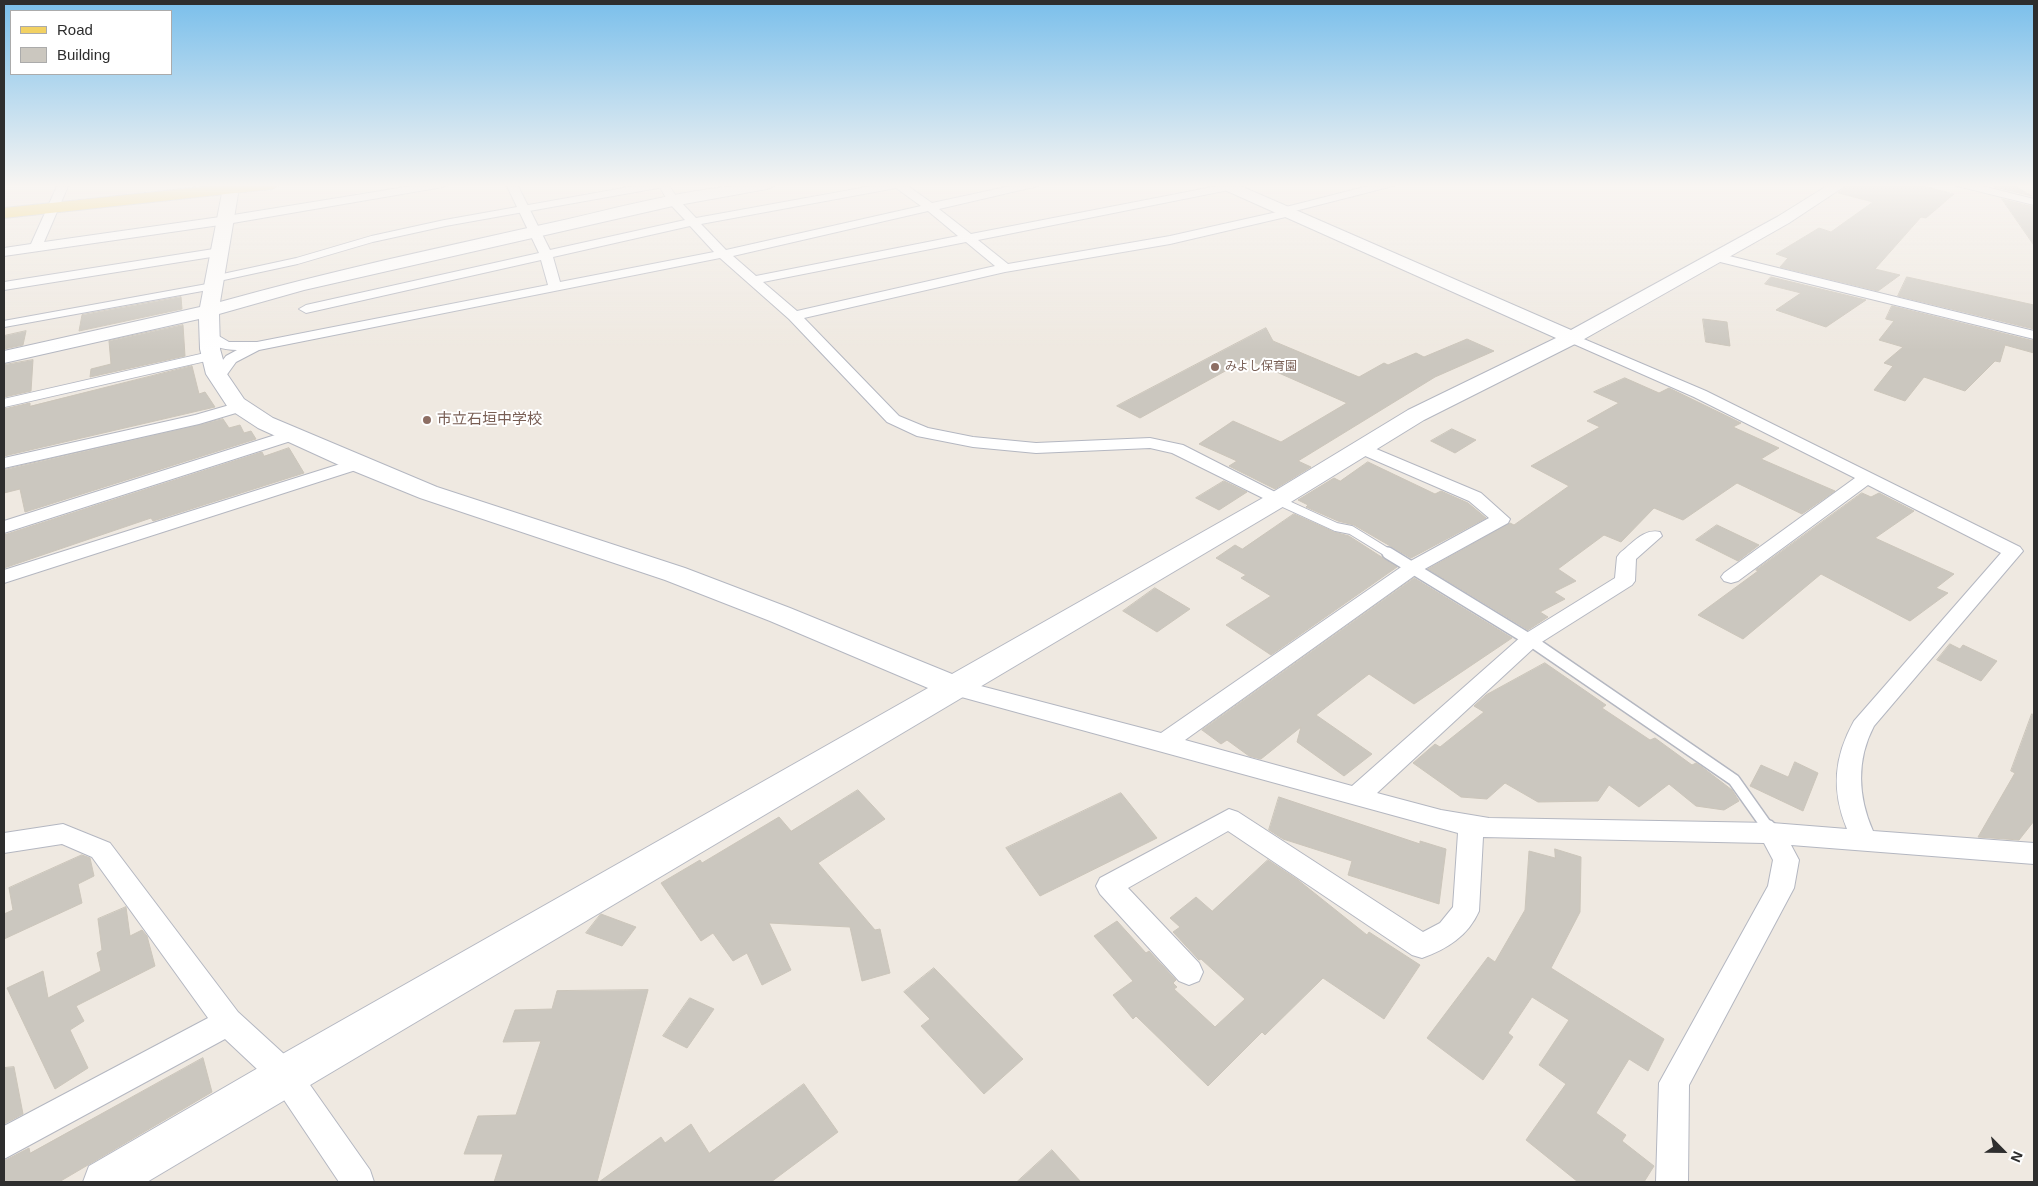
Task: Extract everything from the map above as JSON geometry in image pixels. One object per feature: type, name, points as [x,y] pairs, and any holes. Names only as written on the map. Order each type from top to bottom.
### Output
[{"type":"street","points":[[36,247],[39,239]]},
{"type":"street","points":[[4,252],[90,239]]},
{"type":"street","points":[[223,239],[213,282],[211,345],[229,396],[240,407],[291,435],[356,464],[469,508],[691,579],[954,687],[1164,742],[1441,820],[1471,825],[1498,828],[1772,833],[1863,838],[2034,854]]},
{"type":"street","points":[[211,345],[300,285],[502,239]]},
{"type":"street","points":[[538,239],[546,254],[555,287]]},
{"type":"street","points":[[306,309],[613,239]]},
{"type":"street","points":[[709,239],[723,254],[794,316],[893,419],[923,432],[973,442],[1036,448],[1150,443],[1177,449],[1277,500]]},
{"type":"street","points":[[4,357],[211,345],[257,346],[304,335],[723,254],[788,239]]},
{"type":"street","points":[[753,280],[960,239]]},
{"type":"street","points":[[969,239],[1005,268]]},
{"type":"street","points":[[794,316],[1005,268],[1173,239]]},
{"type":"street","points":[[1347,239],[1700,394],[2013,551],[1865,721],[1853,743],[1848,786],[1851,809],[1863,838]]},
{"type":"street","points":[[105,1182],[285,1075],[1277,500],[1416,416],[1572,338],[1748,239]]},
{"type":"street","points":[[4,286],[220,252]]},
{"type":"street","points":[[1717,257],[2034,335]]},
{"type":"street","points":[[300,285],[306,309],[304,335]]},
{"type":"street","points":[[211,345],[231,359],[257,346]]},
{"type":"street","points":[[4,463],[199,419],[240,407]]},
{"type":"street","points":[[4,527],[291,435]]},
{"type":"street","points":[[1164,742],[1414,567],[1501,519],[1475,497],[1362,448]]},
{"type":"street","points":[[4,577],[356,464]]},
{"type":"street","points":[[1731,576],[1868,477]]},
{"type":"street","points":[[1356,797],[1530,640],[1625,581],[1627,557],[1653,536]]},
{"type":"street","points":[[1189,972],[1109,886],[1229,819],[1422,946],[1450,931],[1466,911],[1471,825]]},
{"type":"street","points":[[1672,1182],[1674,1083],[1780,888],[1786,860],[1772,833]]},
{"type":"street","points":[[4,843],[63,834],[101,850],[228,1022],[285,1075],[358,1182]]},
{"type":"street","points":[[4,1144],[228,1022]]},
{"type":"lane","points":[[4,324],[213,282],[297,261],[371,239]]},
{"type":"lane","points":[[4,403],[211,345]]},
{"type":"lane","points":[[1277,500],[1336,528],[1351,530],[1530,640],[1734,780],[1772,833]]},
{"type":"building","points":[[1800,239],[1901,239],[1875,269],[1900,275],[1878,291],[1780,267],[1788,258],[1776,254]]},
{"type":"building","points":[[1771,277],[1866,300],[1826,327],[1776,310],[1801,293],[1765,284]]},
{"type":"building","points":[[1907,277],[2034,305],[2034,329],[1898,296]]},
{"type":"building","points":[[181,297],[182,309],[79,331],[82,315]]},
{"type":"building","points":[[1892,306],[2034,341],[2034,353],[2005,345],[2000,362],[1995,361],[1965,391],[1924,377],[1905,401],[1874,390],[1893,366],[1884,363],[1903,347],[1879,340],[1894,321],[1886,319]]},
{"type":"building","points":[[1703,319],[1727,322],[1730,346],[1706,342]]},
{"type":"building","points":[[183,325],[185,356],[90,377],[91,369],[111,364],[109,341]]},
{"type":"building","points":[[1266,328],[1273,341],[1359,377],[1384,363],[1388,365],[1416,353],[1424,357],[1467,339],[1494,351],[1435,377],[1298,461],[1311,467],[1275,489],[1229,466],[1237,461],[1199,444],[1233,421],[1281,442],[1347,403],[1247,359],[1140,418],[1117,406]]},
{"type":"building","points":[[26,331],[23,345],[4,349],[4,336]]},
{"type":"building","points":[[33,360],[31,391],[4,397],[4,365]]},
{"type":"building","points":[[192,366],[199,394],[205,392],[215,407],[4,456],[4,409],[30,403],[30,406]]},
{"type":"building","points":[[1625,378],[1659,393],[1669,388],[1741,423],[1733,427],[1779,448],[1761,459],[1835,491],[1802,514],[1737,483],[1683,520],[1654,508],[1621,542],[1604,535],[1558,569],[1576,581],[1554,592],[1565,599],[1540,612],[1548,617],[1528,630],[1428,569],[1510,523],[1514,525],[1569,486],[1531,466],[1600,427],[1587,421],[1619,403],[1594,392]]},
{"type":"building","points":[[223,419],[229,428],[240,425],[244,433],[251,431],[256,439],[25,512],[20,489],[4,493],[4,470]]},
{"type":"building","points":[[1452,429],[1476,440],[1455,453],[1431,441]]},
{"type":"building","points":[[289,448],[304,473],[153,521],[151,518],[4,568],[4,535],[262,452],[264,456]]},
{"type":"building","points":[[1368,462],[1435,494],[1441,491],[1468,503],[1486,518],[1411,558],[1354,525],[1338,521],[1306,507],[1308,505],[1298,500],[1334,478],[1340,481]]},
{"type":"building","points":[[1224,481],[1247,492],[1219,510],[1196,498]]},
{"type":"building","points":[[1862,493],[1871,497],[1879,493],[1914,511],[1875,538],[1954,574],[1936,588],[1948,593],[1910,621],[1821,574],[1743,639],[1698,615],[1758,571],[1756,570]]},
{"type":"building","points":[[1294,514],[1334,532],[1349,536],[1397,567],[1271,655],[1226,625],[1271,596],[1241,578],[1246,575],[1216,558],[1235,545],[1242,549]]},
{"type":"building","points":[[1717,525],[1759,545],[1738,561],[1696,540]]},
{"type":"building","points":[[1414,578],[1512,638],[1414,704],[1369,674],[1316,715],[1372,754],[1344,776],[1297,742],[1301,727],[1261,759],[1249,756],[1227,740],[1221,744],[1202,730]]},
{"type":"building","points":[[1155,588],[1190,609],[1157,632],[1123,611]]},
{"type":"building","points":[[1950,644],[1960,649],[1963,645],[1997,661],[1981,681],[1937,660]]},
{"type":"building","points":[[1545,663],[1606,705],[1602,708],[1650,740],[1655,738],[1692,765],[1696,763],[1702,767],[1732,790],[1739,801],[1724,810],[1696,806],[1669,784],[1639,807],[1609,785],[1598,801],[1538,802],[1505,783],[1487,799],[1461,797],[1413,763],[1435,744],[1440,747],[1484,712],[1474,706],[1486,695]]},
{"type":"building","points":[[2032,714],[2034,715],[2034,821],[2019,840],[1978,837],[2015,773],[2011,771]]},
{"type":"building","points":[[1795,762],[1818,773],[1803,811],[1750,786],[1761,765],[1788,777]]},
{"type":"building","points":[[858,790],[885,819],[818,863],[875,930],[880,929],[890,973],[862,981],[850,927],[769,923],[791,970],[762,985],[747,953],[733,961],[713,933],[701,941],[661,883],[700,860],[702,863],[779,817],[791,831]]},
{"type":"building","points":[[1121,793],[1157,838],[1040,896],[1006,848]]},
{"type":"building","points":[[1279,797],[1420,844],[1420,841],[1446,849],[1439,904],[1348,875],[1352,861],[1283,839],[1269,830]]},
{"type":"building","points":[[1555,849],[1581,857],[1580,912],[1551,968],[1664,1039],[1648,1071],[1629,1059],[1596,1113],[1626,1135],[1622,1141],[1654,1166],[1644,1182],[1578,1182],[1526,1140],[1566,1084],[1539,1065],[1569,1020],[1532,997],[1508,1033],[1513,1037],[1483,1080],[1427,1038],[1488,957],[1495,962],[1525,910],[1529,851],[1555,858]]},
{"type":"building","points":[[82,855],[90,858],[94,876],[78,884],[82,903],[4,939],[4,914],[13,910],[9,888]]},
{"type":"building","points":[[1268,860],[1298,880],[1367,935],[1369,932],[1420,965],[1384,1019],[1323,978],[1265,1035],[1262,1032],[1208,1086],[1136,1016],[1133,1019],[1113,995],[1133,981],[1094,936],[1117,921],[1146,953],[1149,951],[1176,980],[1173,983],[1177,987],[1174,989],[1215,1027],[1245,999],[1201,959],[1199,960],[1173,932],[1180,927],[1170,918],[1196,897],[1212,911]]},
{"type":"building","points":[[126,907],[130,936],[142,930],[147,936],[155,966],[76,1006],[84,1021],[70,1030],[88,1068],[55,1089],[7,988],[43,971],[48,998],[101,971],[97,953],[102,950],[98,919]]},
{"type":"building","points":[[601,914],[636,927],[622,946],[586,933]]},
{"type":"building","points":[[934,968],[1023,1059],[984,1094],[921,1026],[930,1019],[904,992]]},
{"type":"building","points":[[648,990],[597,1182],[494,1182],[503,1154],[464,1154],[478,1116],[516,1115],[541,1041],[503,1042],[515,1010],[552,1009],[557,991]]},
{"type":"building","points":[[690,998],[714,1009],[687,1048],[663,1036]]},
{"type":"building","points":[[203,1058],[212,1092],[59,1182],[4,1182],[4,1161],[29,1148],[30,1153]]},
{"type":"building","points":[[14,1067],[23,1114],[4,1124],[4,1068]]},
{"type":"building","points":[[804,1084],[838,1132],[771,1182],[599,1182],[661,1137],[665,1143],[691,1124],[709,1153]]},
{"type":"building","points":[[1052,1150],[1081,1182],[1017,1182]]},
{"type":"place","name":"みよし保育園","points":[[1215,367]]},
{"type":"place","name":"市立石垣中学校","points":[[427,420]]}]
